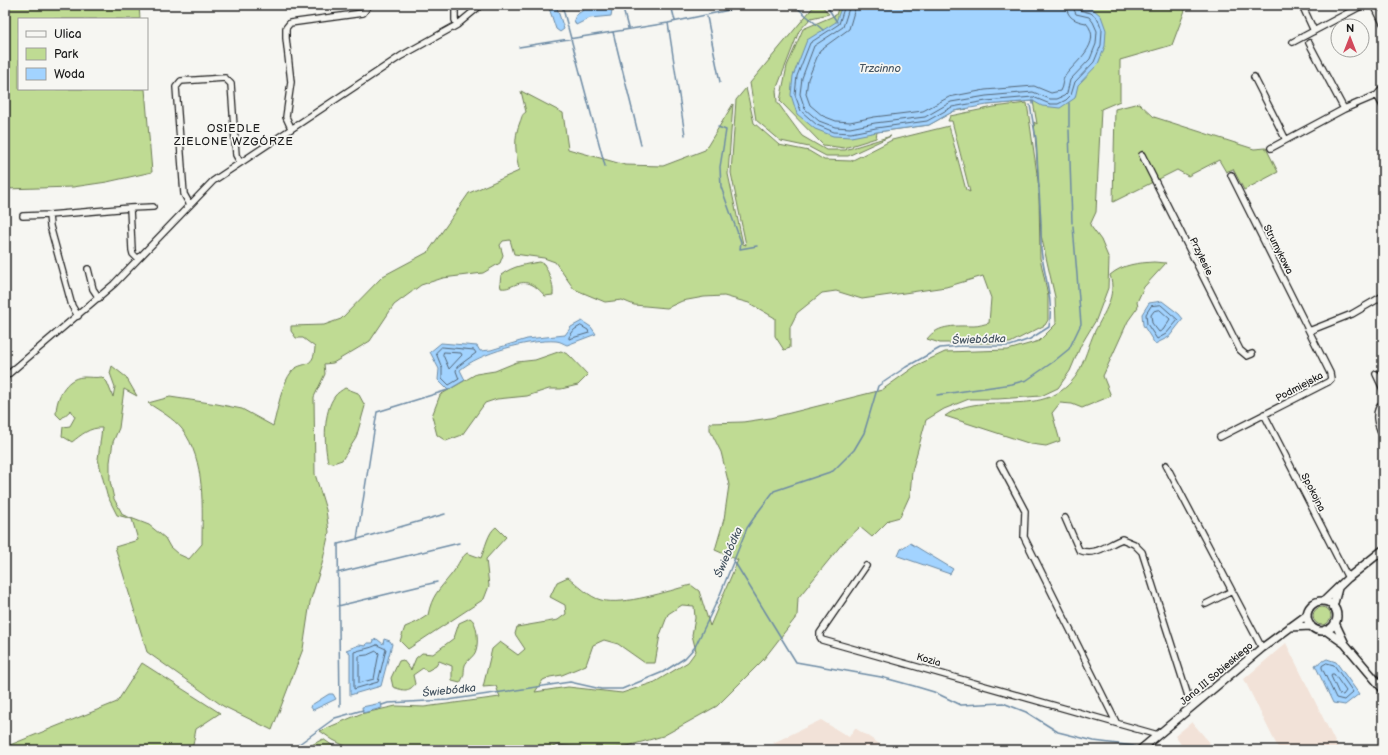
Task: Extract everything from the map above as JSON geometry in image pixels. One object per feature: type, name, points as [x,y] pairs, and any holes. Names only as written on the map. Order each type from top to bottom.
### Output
[{"type":"street","points":[[291,128],[286,117],[291,77],[286,38],[287,25],[290,23],[363,13],[369,5]]},
{"type":"street","points":[[455,5],[455,20],[457,25]]},
{"type":"street","points":[[5,377],[99,298],[213,181],[401,56],[457,25],[481,5]]},
{"type":"street","points":[[1302,5],[1314,31]]},
{"type":"street","points":[[1293,42],[1363,5]]},
{"type":"street","points":[[1374,5],[1383,23]]},
{"type":"street","points":[[1309,43],[1344,109]]},
{"type":"street","points":[[1254,77],[1286,140]]},
{"type":"street","points":[[190,205],[184,194],[176,86],[181,81],[225,78],[231,84],[236,155],[240,162]]},
{"type":"street","points":[[1271,148],[1344,109],[1377,94],[1383,88]]},
{"type":"street","points":[[1377,94],[1383,106]]},
{"type":"street","name":"Przylesie","points":[[1142,155],[1240,350],[1247,356],[1252,354]]},
{"type":"street","name":"Strumykowa","points":[[1231,175],[1309,331]]},
{"type":"street","points":[[23,216],[152,207]]},
{"type":"street","points":[[130,208],[132,250],[133,254],[138,259]]},
{"type":"street","points":[[50,215],[50,226],[72,306],[78,316]]},
{"type":"street","points":[[88,269],[94,289],[99,298]]},
{"type":"street","points":[[1309,331],[1352,314],[1383,296]]},
{"type":"street","name":"Podmiejska","points":[[1220,438],[1330,381],[1330,373],[1309,331]]},
{"type":"street","points":[[1376,374],[1383,389]]},
{"type":"street","points":[[1383,402],[1379,406],[1376,420],[1383,436]]},
{"type":"street","name":"Spokojna","points":[[1264,414],[1348,578]]},
{"type":"street","points":[[1000,464],[1025,511],[1024,537],[1116,722]]},
{"type":"street","points":[[1166,465],[1262,648]]},
{"type":"street","points":[[1066,518],[1079,550],[1086,554],[1093,554],[1122,539],[1134,544],[1142,552],[1188,696],[1195,704]]},
{"type":"street","points":[[1311,626],[1307,614],[1314,604],[1324,602],[1348,578],[1383,550]]},
{"type":"street","name":"Kozia","points":[[866,566],[820,633],[822,640],[1158,735]]},
{"type":"street","points":[[1338,588],[1333,607],[1336,615],[1335,623],[1345,644],[1383,689]]},
{"type":"street","points":[[1206,604],[1232,591]]},
{"type":"street","points":[[1324,602],[1333,607]]},
{"type":"street","name":"Jana III Sobieskiego","points":[[1140,750],[1262,648],[1307,614]]},
{"type":"street","points":[[1290,627],[1311,626],[1318,630],[1325,630],[1335,623]]},
{"type":"street","points":[[1325,630],[1345,644]]},
{"type":"shaded area","points":[[1286,643],[1339,750],[1279,750],[1244,679]]},
{"type":"shaded area","points":[[821,720],[849,737],[855,728],[889,750],[784,750],[773,743]]},
{"type":"shaded area","points":[[1192,722],[1210,743],[1201,750],[1185,750],[1175,736]]},
{"type":"green space","points":[[5,5],[139,5],[140,18],[18,18],[18,90],[145,90],[152,172],[107,182],[73,187],[5,189]]},
{"type":"green space","points":[[815,5],[821,5],[829,14],[811,18],[799,31],[776,90],[777,102],[802,136],[826,150],[845,150],[891,136],[848,156],[826,156],[809,147],[781,141],[756,120],[750,83]]},
{"type":"green space","points":[[839,5],[850,5],[914,116],[967,109],[954,111],[929,125],[877,132],[876,138],[844,148],[823,145],[780,101],[787,66],[803,29],[836,15]]},
{"type":"green space","points":[[1041,5],[1187,5],[1172,45],[1120,60],[1120,101],[1101,109],[1096,212],[1090,225],[1101,240],[1109,259],[1108,288],[1096,320],[1081,345],[1070,371],[1058,388],[1041,396],[998,399],[969,399],[944,409],[926,420],[912,471],[910,495],[900,517],[889,520],[872,537],[860,527],[842,544],[798,598],[797,616],[763,660],[717,706],[663,736],[624,747],[590,749],[559,745],[542,750],[353,750],[333,740],[320,731],[360,714],[396,706],[424,707],[500,697],[496,686],[483,687],[492,649],[500,642],[518,655],[525,649],[515,634],[517,627],[558,620],[566,614],[565,605],[550,597],[557,582],[568,577],[592,596],[601,600],[611,601],[622,601],[646,597],[691,585],[699,591],[710,626],[738,560],[715,550],[724,519],[729,485],[721,452],[710,430],[710,423],[743,422],[770,418],[882,390],[917,365],[945,352],[1008,350],[1039,341],[1056,324],[1055,297],[1041,235],[1039,194],[1040,258],[1048,295],[1048,320],[1045,325],[1010,343],[940,343],[927,339],[931,334],[942,328],[955,326],[976,326],[989,323],[991,298],[983,276],[946,287],[862,299],[836,291],[822,293],[797,313],[790,327],[790,348],[784,350],[775,336],[775,318],[749,303],[724,296],[704,297],[682,301],[667,308],[634,305],[622,300],[605,302],[574,289],[555,262],[544,258],[514,254],[510,240],[503,241],[500,245],[503,255],[500,263],[483,273],[443,278],[421,285],[394,305],[370,341],[333,363],[324,364],[325,374],[314,397],[315,474],[326,510],[329,532],[322,564],[310,602],[303,649],[272,730],[223,706],[147,652],[115,547],[138,540],[132,519],[117,515],[107,495],[98,459],[102,428],[90,430],[72,442],[62,436],[63,427],[70,426],[75,417],[71,410],[61,419],[56,414],[56,408],[63,390],[71,381],[83,377],[102,377],[107,382],[113,397],[115,387],[110,373],[112,366],[126,377],[137,396],[124,389],[119,428],[113,442],[110,462],[110,481],[114,499],[123,515],[149,525],[165,538],[170,547],[178,554],[189,559],[202,544],[202,500],[199,470],[190,442],[182,429],[175,421],[148,403],[170,397],[217,404],[242,409],[273,426],[282,390],[288,377],[296,368],[310,362],[314,354],[315,347],[303,338],[296,338],[291,331],[291,326],[324,325],[341,319],[383,276],[428,252],[469,193],[519,171],[516,152],[516,134],[523,114],[526,112],[521,91],[563,113],[568,149],[625,165],[663,166],[705,150],[733,104],[728,174],[743,244],[746,245],[731,173],[736,100],[746,88],[754,123],[779,145],[809,151],[824,160],[851,161],[892,140],[949,126],[966,190],[970,192],[952,121],[948,121],[950,116],[994,107],[1027,103],[1039,188],[1034,122],[1037,124],[1033,101],[987,105]],"holes":[[[682,605],[694,606],[695,618],[692,635],[696,651],[688,662],[655,682],[622,693],[568,687],[535,692],[543,680],[562,675],[586,665],[593,645],[604,640],[618,644],[645,663],[655,663],[660,635],[668,614]]]},
{"type":"green space","points":[[1139,103],[1154,117],[1254,149],[1266,148],[1278,172],[1244,190],[1233,169],[1226,172],[1219,160],[1188,176],[1177,170],[1113,202],[1115,109]]},
{"type":"green space","points":[[540,262],[544,264],[549,275],[553,286],[553,295],[545,296],[536,287],[529,283],[521,283],[508,288],[501,288],[501,275],[510,269]]},
{"type":"green space","points":[[1154,262],[1166,263],[1144,287],[1137,302],[1138,307],[1128,321],[1103,376],[1111,396],[1082,408],[1072,404],[1060,403],[1052,413],[1060,441],[1046,446],[1031,444],[945,416],[961,408],[978,404],[1014,403],[1049,397],[1064,388],[1078,373],[1095,331],[1106,311],[1112,290],[1110,275],[1125,266]]},
{"type":"green space","points":[[561,351],[569,355],[588,375],[578,385],[561,389],[549,389],[527,396],[497,399],[485,403],[462,435],[446,441],[437,435],[432,416],[440,395],[476,374],[495,371],[517,362],[535,360]]},
{"type":"green space","points":[[345,388],[358,393],[365,406],[356,438],[342,460],[333,463],[328,462],[325,437],[326,419],[328,410],[335,396]]},
{"type":"green space","points":[[496,527],[506,537],[486,559],[489,586],[484,599],[408,649],[400,641],[405,627],[428,615],[436,593],[467,553],[481,558],[489,537],[493,529]]},
{"type":"green space","points":[[1322,607],[1328,610],[1331,616],[1328,622],[1322,625],[1316,622],[1313,616],[1316,610]]},
{"type":"green space","points":[[470,618],[476,627],[477,646],[474,654],[465,665],[464,675],[460,683],[452,681],[452,666],[439,661],[436,666],[427,671],[423,668],[413,675],[415,684],[410,689],[402,690],[393,687],[391,678],[399,661],[403,660],[411,670],[416,658],[422,653],[433,654],[454,638],[459,623]]},
{"type":"green space","points":[[142,663],[220,713],[196,729],[193,745],[184,750],[5,750],[5,747],[117,702]]},
{"type":"green space","points":[[323,739],[339,750],[302,750]]},
{"type":"water","points":[[548,5],[556,5],[564,29],[560,32],[556,29]]},
{"type":"water","points":[[591,5],[605,5],[608,9],[612,10],[611,16],[590,18],[576,25],[574,20],[576,15]]},
{"type":"water","name":"Trzcinno","points":[[842,5],[1074,5],[1093,9],[1101,16],[1106,30],[1105,46],[1098,64],[1078,85],[1075,98],[1060,108],[1042,106],[1033,101],[987,105],[954,111],[929,125],[851,137],[833,136],[815,129],[797,114],[791,95],[793,76],[807,40],[836,22]]},
{"type":"water","points":[[1162,301],[1183,319],[1169,337],[1155,344],[1143,325],[1142,314],[1149,303]]},
{"type":"water","points":[[582,321],[591,327],[596,334],[567,345],[557,341],[545,341],[505,348],[479,358],[460,370],[465,380],[448,390],[438,380],[439,369],[430,352],[441,343],[477,346],[480,351],[491,350],[527,339],[565,335],[571,327]]},
{"type":"water","points":[[910,543],[953,569],[950,574],[898,556],[901,549]]},
{"type":"water","points":[[377,639],[383,644],[384,639],[390,641],[392,644],[381,686],[350,695],[350,653],[346,650],[359,645],[366,646],[367,643],[373,643],[374,640]]},
{"type":"water","points":[[1327,659],[1336,662],[1359,694],[1345,705],[1333,703],[1315,665]]},
{"type":"water","points":[[329,694],[333,694],[336,699],[313,710],[310,706]]},
{"type":"water","points":[[381,703],[382,708],[363,713],[362,707]]},
{"type":"waterway","points":[[562,5],[605,166]]},
{"type":"waterway","points":[[622,5],[628,28]]},
{"type":"waterway","points":[[671,5],[675,21]]},
{"type":"waterway","points":[[750,6],[757,5]]},
{"type":"waterway","points":[[794,5],[823,30]]},
{"type":"waterway","points":[[826,5],[837,22]]},
{"type":"waterway","points":[[519,47],[668,23],[743,7]]},
{"type":"waterway","points":[[707,17],[720,82]]},
{"type":"waterway","points":[[668,23],[685,135]]},
{"type":"waterway","points":[[613,32],[641,145]]},
{"type":"waterway","points":[[1069,103],[1069,127]]},
{"type":"waterway","name":"Świebódka","points":[[1030,105],[1036,139],[1041,223]]},
{"type":"waterway","points":[[718,127],[726,130],[720,167],[721,187],[741,242],[740,249],[757,246]]},
{"type":"waterway","points":[[1069,130],[1072,223]]},
{"type":"waterway","name":"Świebódka","points":[[382,705],[388,703],[448,700],[570,682],[601,689],[622,689],[663,672],[685,658],[695,647],[719,597],[747,528],[758,512],[774,491],[833,471],[854,450],[864,433],[878,386],[906,367],[940,348],[960,346],[1010,346],[1030,339],[1049,327],[1050,307],[1042,259],[1041,224]]},
{"type":"waterway","points":[[937,395],[1012,384],[1027,380],[1069,349],[1081,324],[1073,226]]},
{"type":"waterway","points":[[340,707],[338,544],[357,539],[377,412],[448,390]]},
{"type":"waterway","points":[[358,539],[445,514]]},
{"type":"waterway","points":[[337,573],[459,543]]},
{"type":"waterway","points":[[734,561],[796,662],[881,677],[934,692],[961,705],[1003,703],[1026,712],[1058,732],[1094,741],[1134,746]]},
{"type":"waterway","points":[[338,606],[437,582]]},
{"type":"waterway","name":"Świebódka","points":[[295,747],[335,718],[363,710]]},
{"type":"district","name":"OSIEDLE ZIELONE WZGÓRZE","points":[[234,134]]}]
